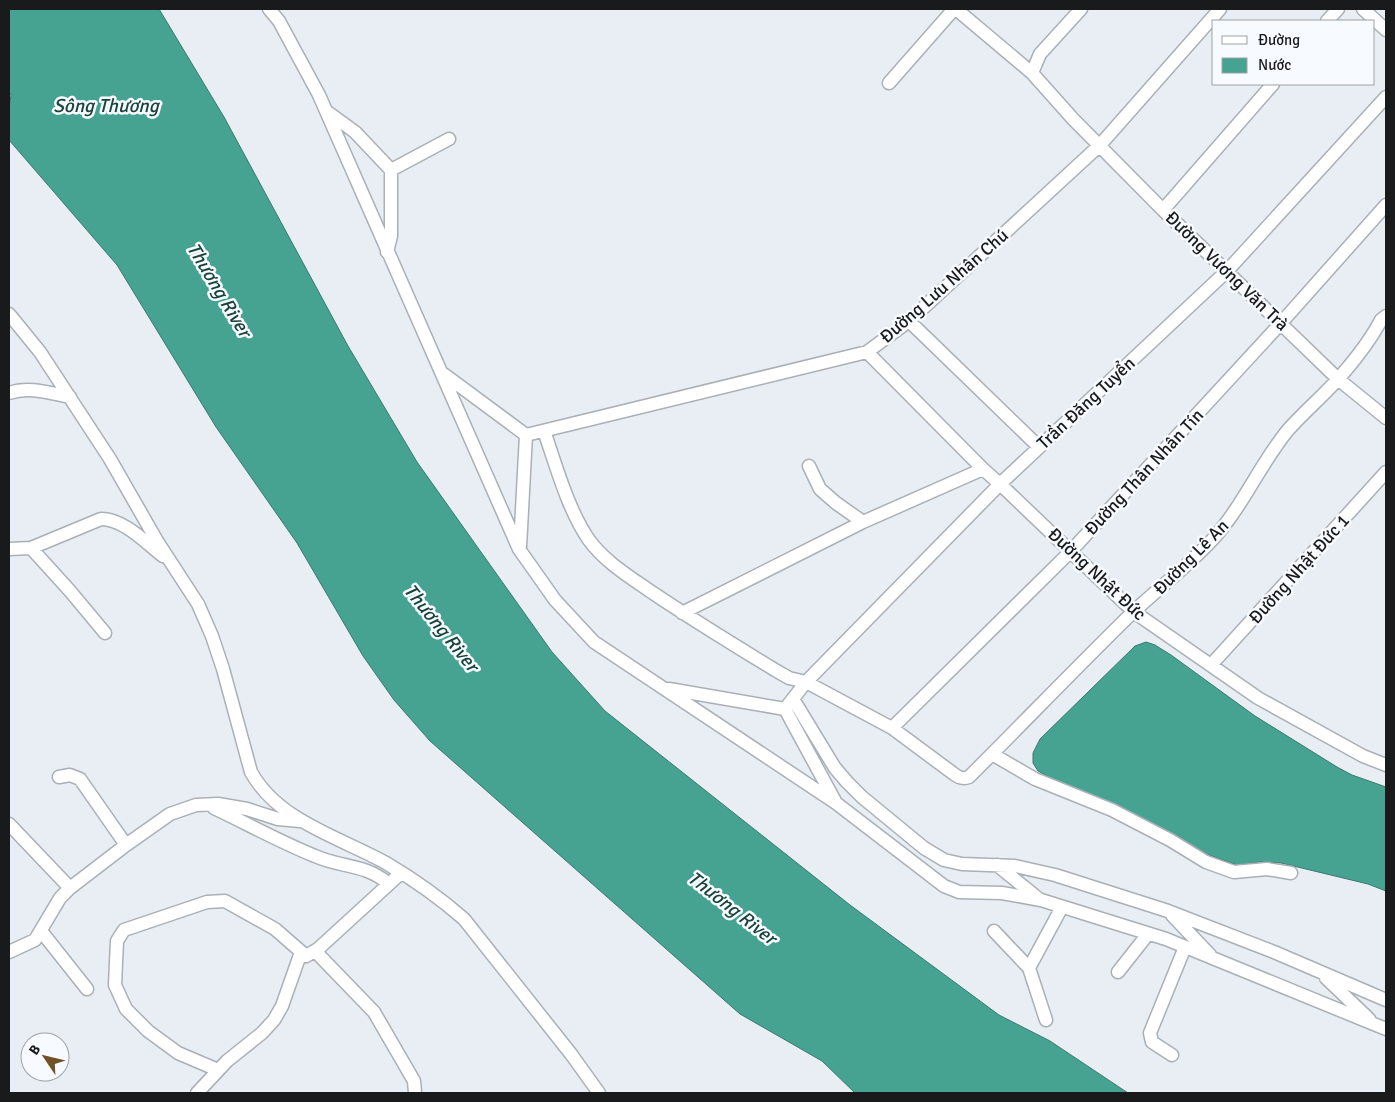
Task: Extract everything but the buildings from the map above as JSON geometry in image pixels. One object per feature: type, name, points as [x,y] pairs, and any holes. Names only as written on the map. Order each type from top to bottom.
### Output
[{"type":"street","points":[[268,9],[279,22],[320,95],[387,252],[444,374],[519,549],[554,600],[594,642],[836,803],[944,886],[959,892],[1002,893],[1041,900],[1148,934],[1214,958],[1380,1026]]},
{"type":"street","points":[[889,83],[955,9]]},
{"type":"street","name":"Đường Vương Văn Trà","points":[[955,9],[1032,73],[1163,210],[1338,379],[1386,418]]},
{"type":"street","points":[[1032,73],[1040,54],[1081,9]]},
{"type":"street","name":"Đường Lưu Nhân Chú","points":[[526,435],[867,352],[909,321],[1100,145],[1220,9]]},
{"type":"street","points":[[1328,20],[1338,9]]},
{"type":"street","points":[[1363,9],[1386,30]]},
{"type":"street","points":[[1163,210],[1272,85]]},
{"type":"street","name":"Trần Đăng Tuyển","points":[[789,704],[806,682],[1000,484],[1227,271],[1386,97]]},
{"type":"street","points":[[327,112],[355,132],[391,170],[391,236],[387,252]]},
{"type":"street","points":[[391,170],[449,139]]},
{"type":"street","name":"Đường Thân Nhân Tín","points":[[892,728],[1071,551],[1281,324],[1386,205]]},
{"type":"street","points":[[9,314],[40,352],[70,397],[110,459],[157,541],[198,604],[212,636],[251,772],[258,785],[270,798],[305,822],[402,873],[444,902],[464,919],[571,1054],[599,1093]]},
{"type":"street","name":"Đường Lê An","points":[[892,728],[958,777],[969,777],[1134,612],[1192,561],[1213,539],[1246,496],[1265,460],[1289,429],[1338,379],[1356,358],[1381,320],[1386,316]]},
{"type":"street","points":[[909,321],[1039,447]]},
{"type":"street","name":"Đường Nhật Đức","points":[[867,352],[983,469],[1134,612],[1258,698],[1331,740],[1362,756],[1386,765]]},
{"type":"street","points":[[444,374],[526,435],[519,549]]},
{"type":"street","points":[[9,393],[20,389],[70,397]]},
{"type":"street","points":[[544,431],[563,486],[580,525],[589,540],[615,567],[682,612],[775,670],[790,678],[806,682],[892,728]]},
{"type":"street","points":[[809,466],[820,489],[862,522]]},
{"type":"street","points":[[682,612],[862,522],[983,469]]},
{"type":"street","name":"Đường Nhật Đức 1","points":[[1211,666],[1386,472]]},
{"type":"street","points":[[9,549],[31,548],[101,519],[110,519],[132,532],[172,564]]},
{"type":"street","points":[[31,548],[105,633]]},
{"type":"street","points":[[662,688],[789,704],[847,782],[862,797],[924,848],[944,860],[962,864],[1015,866],[1055,875],[1168,911],[1274,952],[1386,1000]]},
{"type":"street","points":[[789,704],[836,803]]},
{"type":"street","points":[[992,754],[1035,779],[1112,810],[1170,840],[1214,866],[1234,872],[1267,869],[1291,873]]},
{"type":"street","points":[[58,777],[70,774],[80,779],[126,845]]},
{"type":"street","points":[[208,804],[261,832],[327,861],[371,871],[389,884]]},
{"type":"street","points":[[9,952],[35,940],[60,898],[70,888],[170,814],[196,805],[218,804],[247,809],[278,819],[305,822]]},
{"type":"street","points":[[9,824],[70,888]]},
{"type":"street","points":[[997,865],[1041,900]]},
{"type":"street","points":[[218,1070],[178,1053],[148,1031],[126,1009],[115,984],[117,941],[124,930],[207,902],[225,901],[275,929],[306,956],[315,951],[402,873]]},
{"type":"street","points":[[1029,968],[1062,907]]},
{"type":"street","points":[[1168,911],[1214,958]]},
{"type":"street","points":[[41,931],[87,989]]},
{"type":"street","points":[[994,931],[1029,968],[1046,1020]]},
{"type":"street","points":[[1118,972],[1148,934]]},
{"type":"street","points":[[1172,1056],[1152,1042],[1150,1033],[1185,947]]},
{"type":"street","points":[[315,951],[374,1012],[414,1081],[415,1093]]},
{"type":"street","points":[[197,1093],[227,1061],[262,1033],[274,1020],[282,1006],[301,952]]},
{"type":"street","points":[[1319,972],[1380,1026]]},
{"type":"water","name":"Sông Thương","points":[[9,9],[159,9],[224,117],[348,346],[417,462],[552,652],[605,711],[850,905],[999,1015],[1050,1041],[1128,1093],[855,1093],[822,1061],[740,1014],[430,741],[394,700],[363,656],[297,543],[216,427],[117,265],[9,140],[11,95],[9,92]]},
{"type":"water","points":[[1146,642],[1171,655],[1255,716],[1337,767],[1352,775],[1386,787],[1386,891],[1368,884],[1281,863],[1260,862],[1237,865],[1209,855],[1113,804],[1060,783],[1038,771],[1033,763],[1033,753],[1040,739],[1135,646]]},
{"type":"water label","name":"Thương River","points":[[219,290]]},
{"type":"water label","name":"Thương River","points":[[441,628]]},
{"type":"water label","name":"Thương River","points":[[732,908]]}]
